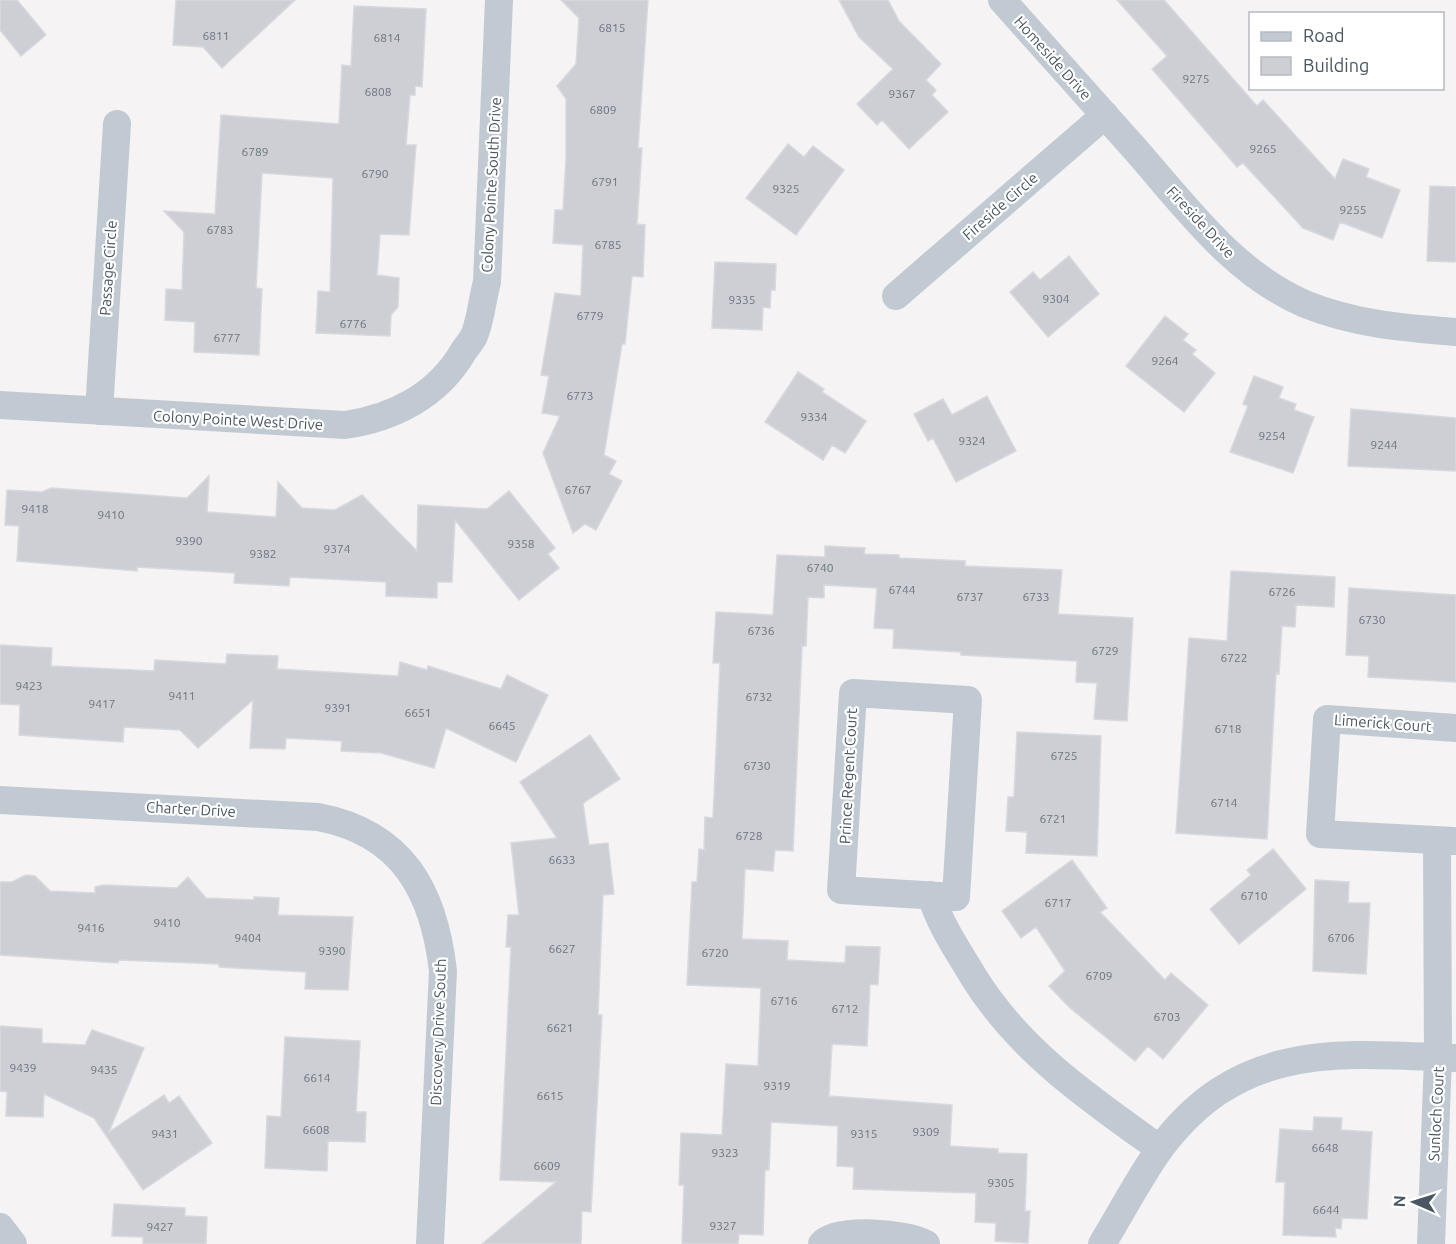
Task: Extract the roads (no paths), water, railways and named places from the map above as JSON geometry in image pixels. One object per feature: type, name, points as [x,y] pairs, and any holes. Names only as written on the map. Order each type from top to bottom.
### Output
[{"type":"street","name":"Colony Pointe South Drive","points":[[457,363],[474,337],[483,310],[487,282],[500,0]]},
{"type":"street","name":"Homeside Drive","points":[[1002,0],[1105,115]]},
{"type":"street","name":"Fireside Circle","points":[[896,296],[1105,115]]},
{"type":"street","name":"Fireside Drive","points":[[1105,115],[1215,240],[1262,280],[1303,303],[1347,318],[1377,325],[1456,332]]},
{"type":"street","name":"Passage Circle","points":[[99,411],[117,124]]},
{"type":"street","name":"Colony Pointe West Drive","points":[[0,405],[345,425],[393,414],[419,400],[457,363]]},
{"type":"street","name":"Prince Regent Court","points":[[853,693],[968,700],[956,897],[931,895],[841,890],[853,693]]},
{"type":"street","name":"Limerick Court","points":[[1447,1057],[1446,841],[1320,834],[1327,719],[1456,728]]},
{"type":"street","name":"Charter Drive","points":[[0,800],[298,814],[340,822],[377,841]]},
{"type":"street","name":"Discovery Drive South","points":[[377,841],[412,873],[423,892],[438,932],[443,971],[430,1244]]},
{"type":"street","points":[[931,895],[948,936],[980,988],[1008,1024],[1062,1078],[1160,1149]]},
{"type":"street","points":[[1102,1244],[1160,1149],[1192,1114],[1215,1094],[1242,1079],[1283,1062],[1328,1054],[1447,1057]]},
{"type":"street","name":"Sunloch Court","points":[[1431,1244],[1447,1057]]},
{"type":"street","points":[[0,1227],[13,1244]]},
{"type":"street","points":[[822,1244],[826,1239],[847,1233],[907,1237],[926,1244]]}]
